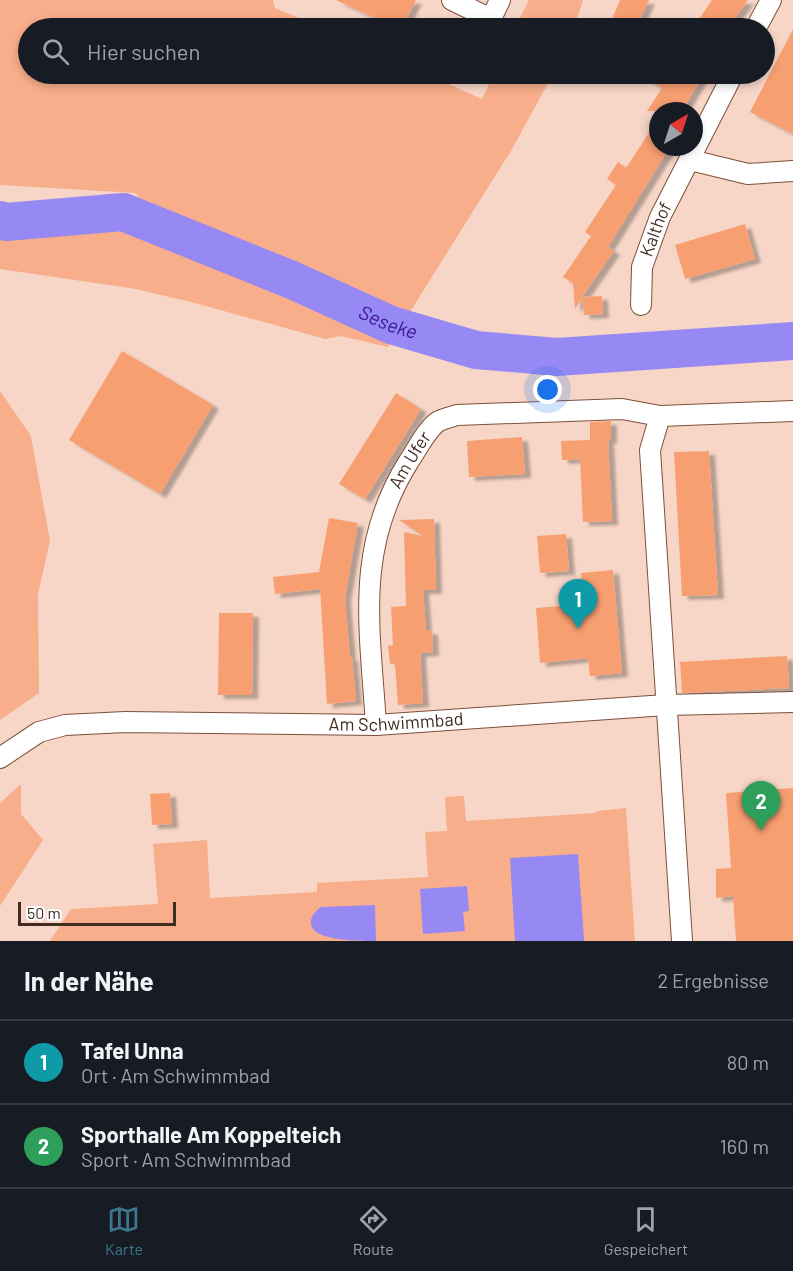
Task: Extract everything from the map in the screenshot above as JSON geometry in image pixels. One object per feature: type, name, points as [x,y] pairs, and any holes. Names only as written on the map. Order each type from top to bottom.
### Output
[{"type":"street","points":[[452,0],[489,18]]},
{"type":"street","points":[[491,18],[500,0]]},
{"type":"street","points":[[761,18],[771,0]]},
{"type":"street","name":"Kalthof","points":[[641,305],[642,267],[660,217],[728,84]]},
{"type":"street","points":[[690,160],[748,174],[793,171]]},
{"type":"street","name":"Am Ufer","points":[[376,725],[368,602],[369,577],[379,524],[393,487],[437,422],[457,415],[622,409],[660,416]]},
{"type":"street","points":[[682,941],[650,450],[660,416],[793,411]]},
{"type":"street","name":"Am Schwimmbad","points":[[0,758],[39,732],[65,725],[125,722],[376,725],[666,705],[793,702]]},
{"type":"shaded area","points":[[0,0],[273,0],[275,8],[299,18],[18,18],[18,84],[448,84],[482,99],[489,84],[548,84],[512,149],[388,347],[341,336],[325,339],[136,289],[0,269],[0,236],[7,239],[129,230],[162,242],[136,193],[0,185]]},
{"type":"shaded area","points":[[529,0],[583,0],[577,18],[520,18]]},
{"type":"shaded area","points":[[0,391],[31,436],[50,541],[38,594],[39,693],[0,720]]},
{"type":"shaded area","points":[[21,784],[21,814],[43,840],[0,906],[0,803]]},
{"type":"shaded area","points":[[464,796],[466,821],[596,813],[597,811],[626,808],[635,941],[50,941],[71,909],[158,904],[153,844],[207,840],[210,898],[317,892],[317,883],[428,877],[425,832],[447,831],[445,797]]},
{"type":"shaded area","points":[[578,854],[584,941],[515,941],[510,858]]},
{"type":"shaded area","points":[[467,886],[469,911],[463,912],[465,931],[423,934],[420,889]]},
{"type":"shaded area","points":[[375,905],[376,941],[336,939],[318,933],[311,922],[312,917],[321,907]]},
{"type":"building","points":[[336,0],[416,0],[407,18],[375,18]]},
{"type":"building","points":[[620,0],[649,0],[641,18],[612,18]]},
{"type":"building","points":[[712,0],[748,0],[735,18],[700,18]]},
{"type":"building","points":[[793,29],[793,134],[750,112],[765,84],[775,84],[775,64]]},
{"type":"building","points":[[655,84],[698,84],[687,102],[653,102],[662,88]]},
{"type":"building","points":[[649,133],[649,156],[664,156],[608,247],[614,251],[582,297],[602,296],[603,314],[584,315],[582,298],[575,309],[573,283],[563,277],[591,236],[585,232],[616,185],[607,179],[618,162],[626,168]]},
{"type":"building","points":[[745,224],[755,259],[685,279],[675,245]]},
{"type":"building","points":[[122,351],[213,405],[160,494],[69,440]]},
{"type":"building","points":[[396,393],[421,409],[365,499],[339,484]]},
{"type":"building","points":[[611,421],[611,440],[608,439],[612,521],[583,522],[580,459],[562,460],[561,441],[590,440],[590,422]]},
{"type":"building","points":[[522,437],[525,474],[469,477],[467,441]]},
{"type":"building","points":[[709,451],[718,595],[682,596],[674,452]]},
{"type":"building","points":[[329,518],[358,523],[345,598],[356,701],[327,704],[320,589],[275,594],[273,577],[319,572]]},
{"type":"building","points":[[434,519],[436,590],[423,590],[426,630],[432,631],[433,652],[420,653],[423,703],[398,705],[395,664],[390,664],[388,646],[393,645],[391,607],[406,606],[404,532],[423,536],[399,520]]},
{"type":"building","points":[[566,534],[569,571],[540,573],[537,536]]},
{"type":"building","points":[[613,570],[622,673],[590,676],[588,658],[540,663],[536,608],[584,604],[581,573]]},
{"type":"building","points":[[219,613],[253,613],[252,695],[218,695]]},
{"type":"building","points":[[787,656],[789,688],[682,693],[680,662]]},
{"type":"building","points":[[793,788],[793,941],[736,941],[733,896],[716,898],[716,869],[731,868],[726,793]]},
{"type":"building","points":[[170,793],[172,824],[152,825],[150,794]]},
{"type":"waterway","name":"Seseke","points":[[0,220],[6,222],[123,212],[292,280],[391,325],[476,350],[557,357],[793,341]]},
{"type":"place","name":"Tafel Unna","points":[[578,629]]},
{"type":"place","name":"Sporthalle Am Koppelteich","points":[[761,831]]}]
